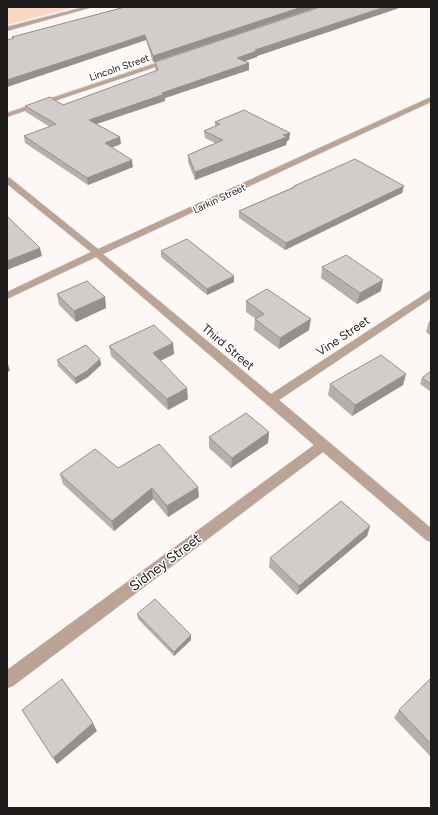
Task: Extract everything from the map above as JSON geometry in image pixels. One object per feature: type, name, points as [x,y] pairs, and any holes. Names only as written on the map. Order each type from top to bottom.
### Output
[{"type":"street","points":[[7,29],[90,7]]},
{"type":"street","name":"Lincoln Street","points":[[7,115],[179,57]]},
{"type":"street","name":"Larkin Street","points":[[7,296],[96,253],[431,99]]},
{"type":"street","name":"Third Street","points":[[7,180],[96,253],[431,536]]},
{"type":"street","name":"Vine Street","points":[[270,400],[431,293]]},
{"type":"street","name":"Sidney Street","points":[[7,680],[323,445]]},
{"type":"shaded area","points":[[7,7],[75,7],[7,25]]},
{"type":"building","points":[[125,7],[302,7],[153,56],[145,35],[7,80],[7,40],[14,38],[12,37]]},
{"type":"building","points":[[320,7],[385,7],[255,50],[257,51],[237,58],[249,63],[89,120],[120,137],[105,143],[132,160],[87,178],[24,136],[56,124],[25,106],[50,97],[63,105],[158,70],[155,62]]},
{"type":"building","points":[[244,110],[290,133],[283,135],[287,137],[195,172],[188,155],[223,140],[204,131],[220,124],[215,122]]},
{"type":"building","points":[[355,159],[404,186],[286,243],[239,211],[295,187],[294,186]]},
{"type":"building","points":[[7,216],[40,248],[7,261]]},
{"type":"building","points":[[187,239],[234,276],[207,289],[161,251]]},
{"type":"building","points":[[346,255],[383,280],[360,293],[322,267]]},
{"type":"building","points":[[87,281],[105,297],[74,311],[57,294]]},
{"type":"building","points":[[267,289],[311,319],[280,338],[255,319],[264,314],[246,301]]},
{"type":"building","points":[[154,325],[173,343],[153,353],[187,388],[167,399],[109,346]]},
{"type":"building","points":[[86,345],[100,359],[87,371],[75,378],[57,360]]},
{"type":"building","points":[[381,355],[406,374],[355,405],[330,384]]},
{"type":"building","points":[[431,371],[431,384],[422,378]]},
{"type":"building","points":[[246,413],[269,432],[232,458],[209,437]]},
{"type":"building","points":[[159,444],[198,487],[167,506],[152,488],[112,521],[60,474],[95,449],[118,468]]},
{"type":"building","points":[[341,501],[370,526],[299,586],[270,558]]},
{"type":"building","points":[[155,599],[191,635],[174,652],[137,614]]},
{"type":"building","points":[[431,678],[431,744],[399,710]]},
{"type":"building","points":[[62,679],[93,723],[53,758],[22,710]]}]
